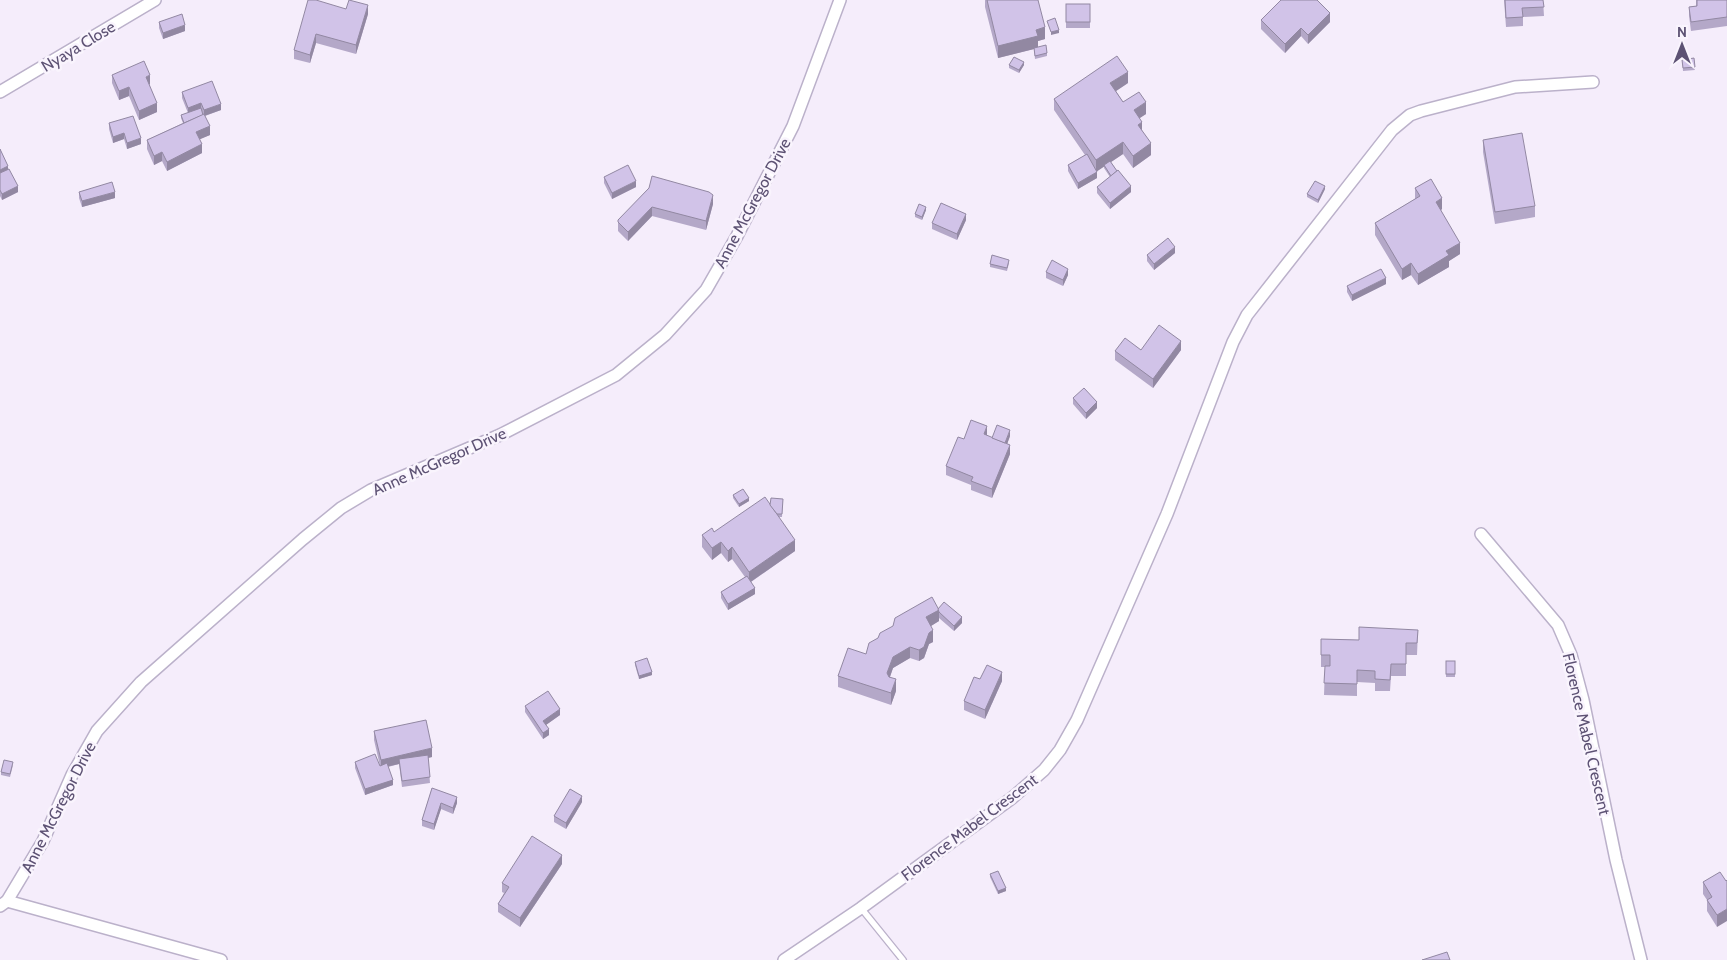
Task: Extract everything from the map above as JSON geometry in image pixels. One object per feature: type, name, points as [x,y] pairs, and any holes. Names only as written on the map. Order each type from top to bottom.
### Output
[{"type":"street","name":"Nyaya Close","points":[[0,92],[155,0]]},
{"type":"street","name":"Anne McGregor Drive","points":[[4,904],[43,841],[72,776],[97,731],[141,682],[303,539],[341,508],[371,490],[500,435],[616,375],[665,335],[706,290],[737,236],[792,126],[840,0]]},
{"type":"street","name":"Florence Mabel Crescent","points":[[784,960],[861,908],[1012,798],[1044,770],[1060,750],[1077,720],[1167,514],[1233,342],[1246,315],[1399,122],[1421,110],[1515,87],[1593,82]]},
{"type":"street","name":"Florence Mabel Crescent","points":[[1481,534],[1558,625],[1571,655],[1583,700],[1616,860],[1641,960]]},
{"type":"street","points":[[4,904],[221,960]]},
{"type":"lane","points":[[861,908],[903,960]]},
{"type":"building","points":[[308,0],[316,0],[346,9],[349,0],[368,5],[356,45],[316,34],[310,55],[294,50]]},
{"type":"building","points":[[987,0],[1038,0],[1045,27],[1036,30],[1038,36],[998,46]]},
{"type":"building","points":[[1281,0],[1317,0],[1330,13],[1308,35],[1301,28],[1285,44],[1261,20]]},
{"type":"building","points":[[1505,0],[1543,0],[1544,7],[1522,8],[1523,17],[1506,18]]},
{"type":"building","points":[[1697,0],[1727,0],[1727,17],[1691,22],[1689,7],[1697,6]]},
{"type":"building","points":[[1066,4],[1090,4],[1090,22],[1066,22]]},
{"type":"building","points":[[182,14],[185,25],[163,33],[159,22]]},
{"type":"building","points":[[1055,18],[1059,30],[1051,32],[1047,21]]},
{"type":"building","points":[[1046,45],[1047,53],[1035,56],[1034,48]]},
{"type":"building","points":[[1117,56],[1128,72],[1110,83],[1123,102],[1139,92],[1146,102],[1134,110],[1142,122],[1138,125],[1151,143],[1133,156],[1123,142],[1096,160],[1054,99]]},
{"type":"building","points":[[1014,57],[1024,62],[1019,70],[1009,65]]},
{"type":"building","points":[[1694,58],[1695,67],[1683,68],[1682,60]]},
{"type":"building","points":[[144,61],[150,75],[146,77],[157,103],[139,111],[129,87],[119,91],[112,75]]},
{"type":"building","points":[[212,81],[221,104],[204,110],[201,103],[188,108],[182,92]]},
{"type":"building","points":[[201,108],[203,115],[184,123],[181,115]]},
{"type":"building","points":[[204,114],[210,126],[196,132],[202,144],[167,162],[162,152],[154,156],[147,140]]},
{"type":"building","points":[[133,116],[141,138],[127,143],[124,133],[113,137],[109,123]]},
{"type":"building","points":[[1522,133],[1535,206],[1495,212],[1483,140]]},
{"type":"building","points":[[0,149],[8,166],[0,170]]},
{"type":"building","points":[[1087,154],[1097,172],[1078,183],[1068,165]]},
{"type":"building","points":[[1110,161],[1117,171],[1111,176],[1104,165]]},
{"type":"building","points":[[628,165],[636,181],[612,193],[604,177]]},
{"type":"building","points":[[9,169],[18,186],[2,194],[0,190],[0,173]]},
{"type":"building","points":[[1118,170],[1131,186],[1110,203],[1097,187]]},
{"type":"building","points":[[652,176],[709,192],[713,195],[706,221],[652,207],[628,232],[618,220],[649,188]]},
{"type":"building","points":[[1431,179],[1442,198],[1436,202],[1460,243],[1446,251],[1449,255],[1418,274],[1411,263],[1402,269],[1375,223],[1420,196],[1415,188]]},
{"type":"building","points":[[1315,181],[1325,186],[1318,200],[1307,194]]},
{"type":"building","points":[[112,182],[115,192],[82,201],[79,192]]},
{"type":"building","points":[[941,203],[966,214],[957,234],[932,223]]},
{"type":"building","points":[[919,204],[926,207],[922,217],[915,214]]},
{"type":"building","points":[[1168,238],[1175,247],[1154,264],[1147,255]]},
{"type":"building","points":[[992,255],[1009,260],[1007,268],[990,264]]},
{"type":"building","points":[[1052,260],[1068,269],[1063,280],[1046,272]]},
{"type":"building","points":[[1381,269],[1386,278],[1352,295],[1347,286]]},
{"type":"building","points":[[1159,325],[1181,341],[1153,379],[1115,351],[1125,338],[1141,350]]},
{"type":"building","points":[[1084,388],[1097,402],[1086,413],[1073,398]]},
{"type":"building","points":[[971,420],[987,426],[984,434],[1010,445],[992,489],[971,481],[973,477],[946,466],[958,437],[964,439]]},
{"type":"building","points":[[997,425],[1010,430],[1005,443],[992,438]]},
{"type":"building","points":[[743,489],[749,498],[739,504],[733,495]]},
{"type":"building","points":[[765,497],[795,540],[749,572],[732,547],[728,551],[721,542],[712,548],[702,535],[712,528],[714,532]]},
{"type":"building","points":[[771,498],[783,499],[782,514],[777,514],[770,505]]},
{"type":"building","points":[[747,576],[755,588],[728,604],[721,592]]},
{"type":"building","points":[[932,597],[939,610],[926,617],[933,630],[929,633],[924,647],[919,650],[910,647],[893,657],[887,673],[889,677],[896,679],[891,693],[838,676],[848,648],[866,654],[869,643],[878,638],[880,633],[893,626],[895,618]]},
{"type":"building","points":[[944,602],[962,617],[954,626],[939,612],[938,609]]},
{"type":"building","points":[[1359,627],[1418,630],[1417,643],[1406,643],[1406,664],[1391,664],[1390,680],[1375,679],[1375,671],[1357,670],[1357,684],[1324,683],[1325,666],[1330,666],[1330,655],[1321,655],[1321,639],[1359,640]]},
{"type":"building","points":[[647,658],[652,672],[639,676],[635,662]]},
{"type":"building","points":[[1446,661],[1455,661],[1455,674],[1446,674]]},
{"type":"building","points":[[987,665],[1002,672],[985,710],[964,701],[974,677],[980,679]]},
{"type":"building","points":[[548,691],[560,709],[543,721],[549,729],[543,733],[525,706]]},
{"type":"building","points":[[426,720],[432,748],[381,760],[374,731]]},
{"type":"building","points":[[375,754],[380,766],[387,763],[393,780],[365,789],[355,762]]},
{"type":"building","points":[[428,755],[430,777],[402,781],[399,759]]},
{"type":"building","points":[[4,760],[13,762],[10,774],[1,772]]},
{"type":"building","points":[[432,788],[457,797],[453,808],[441,803],[434,824],[422,820]]},
{"type":"building","points":[[570,789],[582,796],[566,823],[554,816]]},
{"type":"building","points":[[532,836],[562,855],[520,918],[498,904],[509,887],[502,883]]},
{"type":"building","points":[[998,871],[1006,888],[998,891],[990,874]]},
{"type":"building","points":[[1720,872],[1727,880],[1727,909],[1717,915],[1707,900],[1712,897],[1703,882]]},
{"type":"building","points":[[1447,952],[1450,960],[1422,960]]}]
